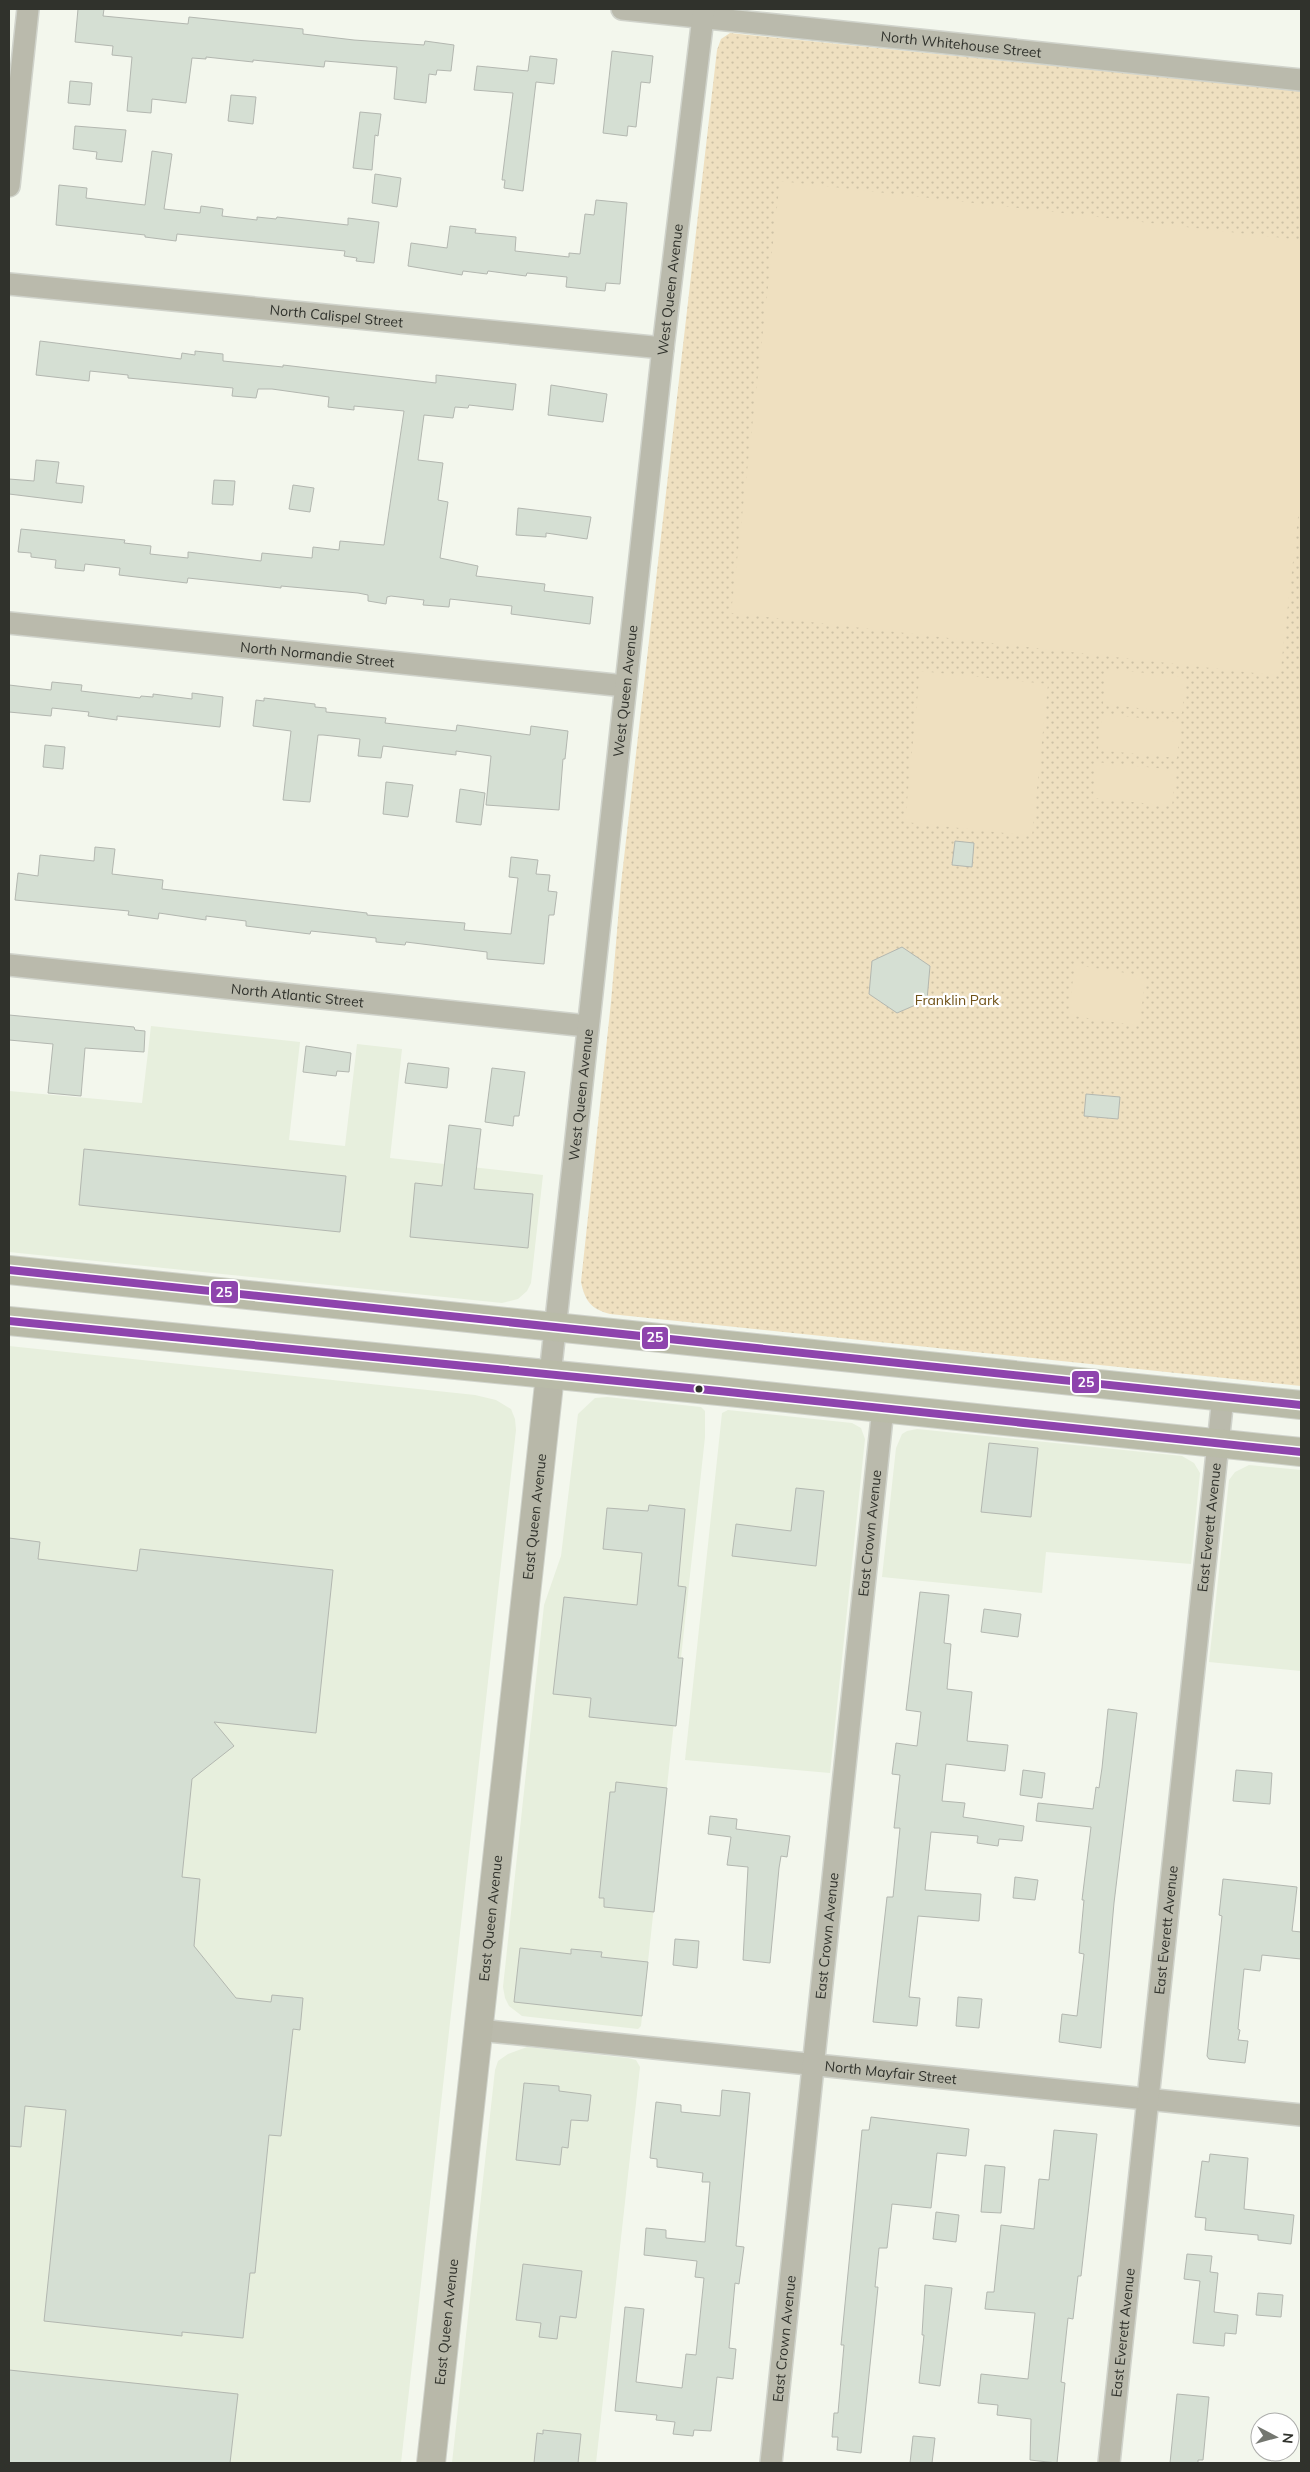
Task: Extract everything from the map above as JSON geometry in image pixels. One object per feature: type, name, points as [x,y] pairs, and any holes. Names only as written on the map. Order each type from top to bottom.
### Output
[{"type":"main road","points":[[9,1270],[1301,1406]]},
{"type":"main road","points":[[9,1321],[883,1408],[1301,1452]]},
{"type":"street","points":[[9,186],[28,9]]},
{"type":"street","name":"North Whitehouse Street","points":[[622,9],[704,13],[1301,80]]},
{"type":"street","name":"West Queen Avenue","points":[[550,1375],[586,1026],[663,348],[704,13]]},
{"type":"street","name":"North Calispel Street","points":[[9,284],[663,348]]},
{"type":"street","name":"North Normandie Street","points":[[9,624],[625,686]]},
{"type":"street","name":"North Atlantic Street","points":[[9,965],[586,1026]]},
{"type":"street","name":"East Queen Avenue","points":[[431,2463],[550,1375]]},
{"type":"street","name":"East Everett Avenue","points":[[1109,2463],[1223,1397]]},
{"type":"street","name":"East Crown Avenue","points":[[771,2463],[883,1408]]},
{"type":"street","name":"North Mayfair Street","points":[[479,2030],[1301,2114]]},
{"type":"shaded area","points":[[151,1026],[300,1042],[289,1140],[345,1146],[357,1044],[402,1049],[390,1158],[543,1175],[531,1283],[527,1291],[518,1299],[502,1303],[9,1252],[9,1091],[142,1103]]},
{"type":"shaded area","points":[[9,1346],[475,1395],[496,1400],[511,1409],[515,1419],[516,1430],[401,2463],[9,2463]]},
{"type":"shaded area","points":[[607,1397],[701,1407],[705,1411],[705,1437],[641,2026],[638,2029],[522,2016],[509,2006],[503,1987],[544,1605],[561,1556],[578,1414],[595,1398]]},
{"type":"shaded area","points":[[728,1410],[852,1423],[861,1428],[865,1439],[830,1773],[685,1760],[722,1413]]},
{"type":"shaded area","points":[[917,1429],[1182,1456],[1194,1463],[1200,1473],[1191,1564],[1046,1552],[1042,1593],[882,1577],[896,1448],[902,1434]]},
{"type":"shaded area","points":[[1249,1465],[1301,1470],[1301,1671],[1209,1662],[1229,1480],[1235,1472]]},
{"type":"shaded area","points":[[527,2047],[628,2058],[636,2060],[640,2067],[596,2463],[452,2463],[495,2070],[498,2061],[508,2054]]},
{"type":"green space","name":"Franklin Park","points":[[730,33],[1301,91],[1301,1386],[610,1314],[598,1310],[587,1299],[581,1282],[611,1002],[621,884],[717,50],[721,39]]},
{"type":"green space","points":[[780,181],[1301,240],[1301,491],[1280,676],[731,613]]},
{"type":"green space","points":[[1107,669],[1186,677],[1182,713],[1103,704]]},
{"type":"green space","points":[[920,671],[1048,684],[1032,836],[905,822]]},
{"type":"green space","points":[[1102,714],[1181,722],[1177,758],[1098,750]]},
{"type":"green space","points":[[1096,762],[1176,770],[1172,806],[1093,798]]},
{"type":"green space","points":[[1075,965],[1146,976],[1139,1026],[1068,1015]]},
{"type":"building","points":[[78,9],[104,9],[103,16],[188,24],[189,17],[303,29],[303,34],[354,40],[424,45],[425,41],[454,45],[451,71],[437,70],[436,75],[429,74],[426,103],[394,99],[397,67],[325,61],[324,67],[253,60],[253,62],[206,57],[206,59],[192,58],[186,103],[152,99],[151,113],[127,111],[132,57],[112,55],[113,46],[75,42]]},
{"type":"building","points":[[612,51],[653,56],[650,83],[641,82],[636,127],[628,126],[627,136],[603,133]]},
{"type":"building","points":[[530,56],[557,59],[554,84],[536,82],[523,191],[504,188],[505,180],[502,180],[513,93],[474,90],[477,66],[528,71]]},
{"type":"building","points":[[70,81],[92,83],[90,105],[68,103]]},
{"type":"building","points":[[231,95],[256,97],[253,124],[228,121]]},
{"type":"building","points":[[360,112],[381,114],[378,136],[375,135],[372,170],[353,168]]},
{"type":"building","points":[[75,126],[126,130],[122,162],[96,159],[97,152],[73,149]]},
{"type":"building","points":[[152,151],[172,154],[164,209],[200,213],[201,206],[223,209],[222,216],[257,220],[257,217],[276,219],[277,217],[348,225],[348,218],[379,222],[374,263],[356,261],[357,258],[344,256],[345,251],[177,234],[176,241],[145,237],[145,235],[56,225],[59,185],[87,188],[86,198],[145,205]]},
{"type":"building","points":[[375,174],[401,178],[397,207],[372,203]]},
{"type":"building","points":[[596,200],[627,203],[620,284],[606,283],[605,291],[566,287],[567,277],[527,273],[526,276],[488,271],[487,274],[463,271],[462,275],[408,266],[411,243],[447,248],[450,226],[476,229],[475,233],[516,237],[515,251],[569,257],[569,253],[580,254],[585,214],[594,215]]},
{"type":"building","points":[[40,341],[181,359],[182,353],[195,355],[195,351],[223,354],[223,361],[283,367],[283,365],[436,383],[436,375],[516,384],[513,410],[469,405],[468,408],[455,407],[453,418],[424,415],[418,460],[443,463],[438,500],[448,502],[440,558],[478,566],[476,576],[545,584],[544,591],[593,597],[590,624],[511,614],[512,606],[450,599],[449,607],[423,605],[424,600],[391,596],[387,597],[386,604],[368,601],[368,595],[358,593],[281,586],[281,588],[188,578],[187,583],[119,575],[120,568],[85,564],[84,571],[55,568],[56,560],[31,557],[31,553],[18,552],[21,529],[125,540],[124,543],[151,546],[150,554],[188,558],[188,552],[261,561],[262,553],[312,558],[313,547],[339,550],[340,541],[384,545],[404,411],[354,406],[354,410],[328,407],[329,397],[272,389],[258,389],[256,398],[232,396],[233,388],[128,378],[128,375],[90,371],[89,381],[36,375]]},
{"type":"building","points":[[551,385],[607,394],[603,422],[548,415]]},
{"type":"building","points":[[36,460],[59,462],[56,483],[84,486],[82,503],[9,494],[9,479],[34,481]]},
{"type":"building","points":[[214,480],[235,481],[233,505],[212,504]]},
{"type":"building","points":[[293,485],[314,488],[310,512],[289,509]]},
{"type":"building","points":[[518,508],[591,517],[587,539],[546,533],[546,537],[516,535]]},
{"type":"building","points":[[52,682],[82,685],[81,691],[140,698],[141,696],[153,697],[153,694],[192,699],[192,693],[223,697],[220,727],[117,716],[117,720],[88,716],[89,712],[52,708],[51,716],[9,712],[9,685],[51,690]]},
{"type":"building","points":[[264,698],[315,704],[315,707],[326,708],[326,712],[386,718],[385,723],[456,731],[457,725],[530,735],[531,726],[568,731],[565,759],[563,759],[559,810],[486,805],[491,756],[456,751],[456,755],[383,746],[381,758],[358,756],[360,739],[323,735],[318,735],[310,802],[283,800],[291,731],[253,726],[256,700],[264,701]]},
{"type":"building","points":[[45,745],[65,747],[63,769],[43,767]]},
{"type":"building","points":[[386,782],[413,785],[408,817],[383,814]]},
{"type":"building","points":[[460,789],[485,793],[481,825],[456,822]]},
{"type":"building","points":[[955,841],[974,843],[972,867],[952,865]]},
{"type":"building","points":[[95,847],[115,849],[112,874],[163,880],[162,889],[367,913],[367,915],[465,923],[464,930],[511,934],[518,878],[509,877],[511,857],[538,860],[536,874],[550,875],[548,891],[557,892],[554,915],[549,915],[544,964],[487,959],[487,952],[406,942],[405,945],[376,942],[376,938],[311,931],[310,934],[246,926],[246,921],[206,916],[206,920],[159,913],[158,919],[128,915],[129,911],[15,900],[18,873],[38,876],[40,855],[94,861]]},
{"type":"building","points":[[902,947],[930,966],[927,1000],[897,1013],[869,994],[872,961]]},
{"type":"building","points":[[9,1015],[134,1027],[135,1030],[145,1031],[144,1052],[85,1048],[81,1096],[48,1093],[53,1044],[9,1040]]},
{"type":"building","points":[[306,1046],[351,1053],[349,1072],[337,1071],[336,1076],[303,1072]]},
{"type":"building","points":[[408,1063],[449,1068],[447,1088],[405,1083]]},
{"type":"building","points":[[492,1068],[525,1072],[519,1116],[514,1116],[513,1126],[485,1122]]},
{"type":"building","points":[[1086,1094],[1120,1097],[1118,1119],[1084,1116]]},
{"type":"building","points":[[449,1125],[481,1129],[474,1189],[533,1194],[528,1248],[410,1237],[415,1183],[442,1186]]},
{"type":"building","points":[[84,1149],[346,1176],[340,1232],[79,1205]]},
{"type":"building","points":[[989,1443],[1038,1448],[1031,1517],[981,1512]]},
{"type":"building","points":[[796,1488],[824,1491],[816,1566],[732,1556],[736,1524],[791,1531]]},
{"type":"building","points":[[649,1505],[685,1509],[678,1586],[686,1587],[678,1658],[683,1658],[676,1726],[589,1717],[591,1698],[553,1694],[564,1597],[637,1605],[642,1553],[603,1549],[607,1508],[648,1511]]},
{"type":"building","points":[[9,1538],[40,1542],[38,1559],[137,1571],[140,1549],[333,1570],[316,1733],[214,1722],[234,1746],[192,1779],[182,1877],[200,1879],[194,1946],[236,1998],[271,2002],[272,1995],[303,1998],[300,2030],[293,2029],[281,2136],[269,2135],[255,2273],[250,2273],[243,2338],[182,2332],[182,2336],[44,2321],[66,2110],[25,2106],[21,2147],[9,2146]]},
{"type":"building","points":[[920,1592],[949,1595],[944,1643],[951,1644],[947,1689],[972,1692],[967,1741],[1008,1745],[1005,1771],[946,1764],[942,1801],[965,1803],[963,1817],[1024,1826],[1022,1841],[999,1839],[998,1846],[977,1843],[978,1836],[931,1832],[925,1890],[981,1894],[979,1921],[918,1916],[909,1997],[920,1998],[917,2026],[873,2022],[887,1897],[893,1897],[900,1828],[894,1828],[900,1775],[892,1774],[896,1743],[917,1746],[921,1712],[906,1710]]},
{"type":"building","points":[[984,1609],[1021,1614],[1018,1637],[981,1632]]},
{"type":"building","points":[[1108,1709],[1137,1713],[1114,1903],[1101,2048],[1059,2042],[1062,2014],[1077,2016],[1084,1954],[1079,1953],[1084,1900],[1082,1900],[1091,1827],[1036,1821],[1038,1803],[1093,1809],[1096,1787],[1099,1788],[1102,1768]]},
{"type":"building","points":[[1023,1770],[1045,1773],[1042,1798],[1020,1795]]},
{"type":"building","points":[[1236,1770],[1272,1773],[1270,1804],[1233,1801]]},
{"type":"building","points":[[616,1782],[667,1788],[654,1912],[604,1907],[604,1898],[599,1898],[610,1792],[615,1792]]},
{"type":"building","points":[[710,1816],[737,1819],[736,1829],[790,1836],[787,1857],[781,1856],[779,1868],[770,1963],[743,1960],[748,1867],[727,1865],[731,1837],[708,1834]]},
{"type":"building","points":[[1015,1877],[1038,1880],[1035,1900],[1013,1898]]},
{"type":"building","points":[[1223,1879],[1297,1887],[1292,1931],[1301,1932],[1301,1959],[1262,1955],[1260,1971],[1244,1969],[1238,2040],[1248,2041],[1245,2063],[1209,2059],[1207,2056],[1222,1916],[1219,1915]]},
{"type":"building","points":[[675,1939],[699,1941],[697,1968],[673,1965]]},
{"type":"building","points":[[520,1948],[571,1954],[571,1949],[602,1952],[601,1957],[648,1962],[642,2016],[514,2002]]},
{"type":"building","points":[[958,1997],[982,1999],[979,2028],[956,2026]]},
{"type":"building","points":[[524,2083],[559,2086],[559,2091],[591,2095],[588,2121],[571,2120],[568,2148],[562,2147],[560,2165],[516,2160]]},
{"type":"building","points":[[722,2090],[750,2093],[736,2246],[744,2247],[739,2284],[735,2283],[729,2348],[736,2349],[733,2379],[717,2377],[711,2431],[694,2430],[693,2436],[673,2434],[675,2422],[656,2420],[657,2415],[615,2411],[625,2307],[644,2309],[636,2382],[682,2388],[686,2354],[696,2355],[704,2278],[695,2277],[697,2261],[644,2255],[646,2228],[666,2230],[666,2238],[705,2242],[710,2182],[702,2182],[703,2173],[657,2167],[657,2159],[650,2158],[656,2102],[681,2105],[681,2112],[720,2116]]},
{"type":"building","points":[[871,2117],[969,2129],[966,2156],[937,2153],[931,2208],[892,2204],[887,2248],[879,2248],[875,2287],[878,2287],[861,2453],[837,2450],[838,2437],[832,2437],[834,2413],[838,2413],[844,2345],[841,2345],[862,2130],[869,2130]]},
{"type":"building","points":[[1054,2130],[1097,2134],[1081,2276],[1078,2276],[1073,2319],[1068,2318],[1061,2382],[1065,2383],[1057,2463],[1030,2460],[1031,2419],[997,2415],[998,2405],[978,2403],[981,2374],[1028,2379],[1035,2313],[985,2309],[987,2292],[994,2292],[1001,2225],[1034,2229],[1039,2179],[1049,2180]]},
{"type":"building","points":[[1210,2154],[1248,2158],[1244,2209],[1294,2215],[1291,2244],[1258,2240],[1258,2235],[1205,2230],[1206,2218],[1195,2217],[1202,2161],[1209,2162]]},
{"type":"building","points":[[985,2165],[1005,2167],[1001,2213],[981,2212]]},
{"type":"building","points":[[936,2212],[959,2215],[956,2242],[933,2239]]},
{"type":"building","points":[[1187,2254],[1212,2256],[1210,2272],[1218,2273],[1214,2312],[1238,2315],[1236,2334],[1225,2333],[1224,2346],[1193,2343],[1200,2281],[1184,2279]]},
{"type":"building","points":[[523,2264],[582,2271],[576,2318],[560,2316],[557,2339],[539,2337],[541,2323],[516,2320]]},
{"type":"building","points":[[925,2285],[952,2288],[940,2386],[919,2383],[924,2335],[922,2335]]},
{"type":"building","points":[[1258,2293],[1283,2295],[1281,2317],[1256,2315]]},
{"type":"building","points":[[9,2370],[238,2394],[230,2463],[9,2463]]},
{"type":"building","points":[[1177,2394],[1209,2397],[1203,2460],[1198,2460],[1198,2463],[1170,2463]]},
{"type":"building","points":[[543,2430],[581,2434],[578,2463],[534,2463],[537,2433],[543,2434]]},
{"type":"building","points":[[913,2436],[935,2438],[932,2463],[910,2463]]},
{"type":"transit line","name":"25","points":[[9,1270],[1301,1405]]},
{"type":"transit line","name":"25","points":[[9,1321],[719,1391],[1301,1452]]}]
